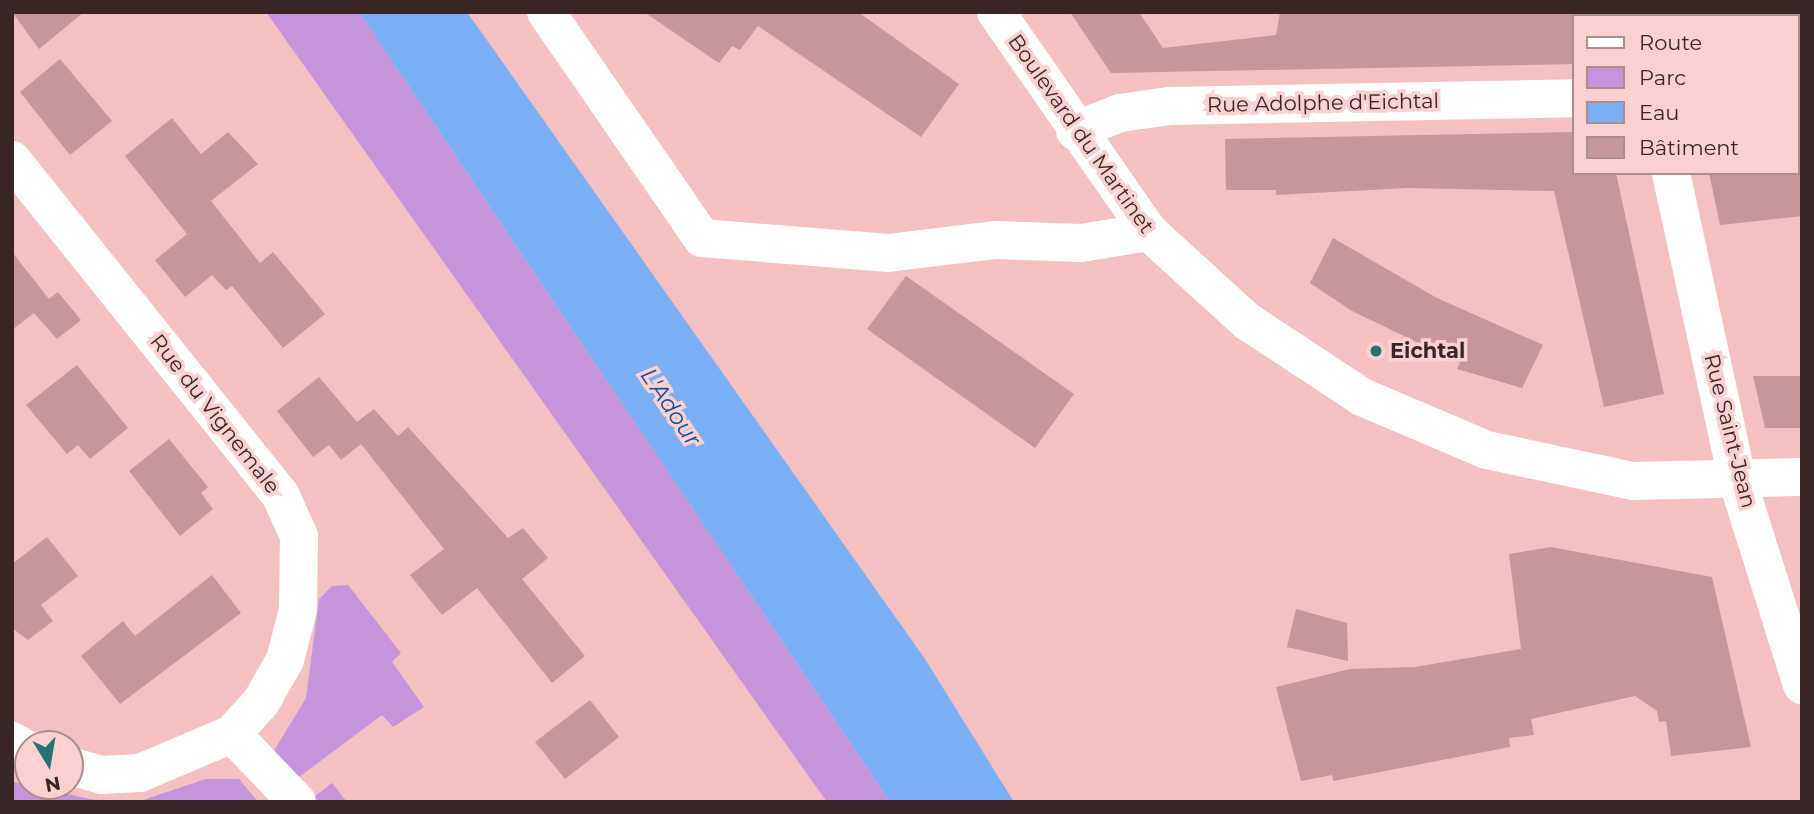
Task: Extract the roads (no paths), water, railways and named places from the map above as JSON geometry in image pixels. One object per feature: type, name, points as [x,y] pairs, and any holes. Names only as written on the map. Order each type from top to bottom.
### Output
[{"type":"street","points":[[546,12],[702,238],[888,253],[996,240],[1081,243],[1149,232]]},
{"type":"street","name":"Boulevard du Martinet","points":[[996,12],[1075,131],[1149,232],[1248,322],[1362,397],[1487,450],[1633,481],[1738,482],[1802,477]]},
{"type":"street","name":"Rue Adolphe d'Eichtal","points":[[1075,131],[1120,113],[1169,106],[1573,98]]},
{"type":"street","name":"Rue du Vignemale","points":[[12,160],[280,494],[299,536],[298,610],[285,660],[261,702],[232,734],[140,773],[102,775],[84,770]]},
{"type":"street","name":"Rue Saint-Jean","points":[[1671,175],[1738,482],[1802,685]]},
{"type":"street","points":[[232,734],[297,802]]},
{"type":"water","name":"L'Adour","points":[[359,12],[467,12],[925,659],[1014,802],[890,802]]},
{"type":"place","name":"Eichtal","points":[[1376,351]]}]
